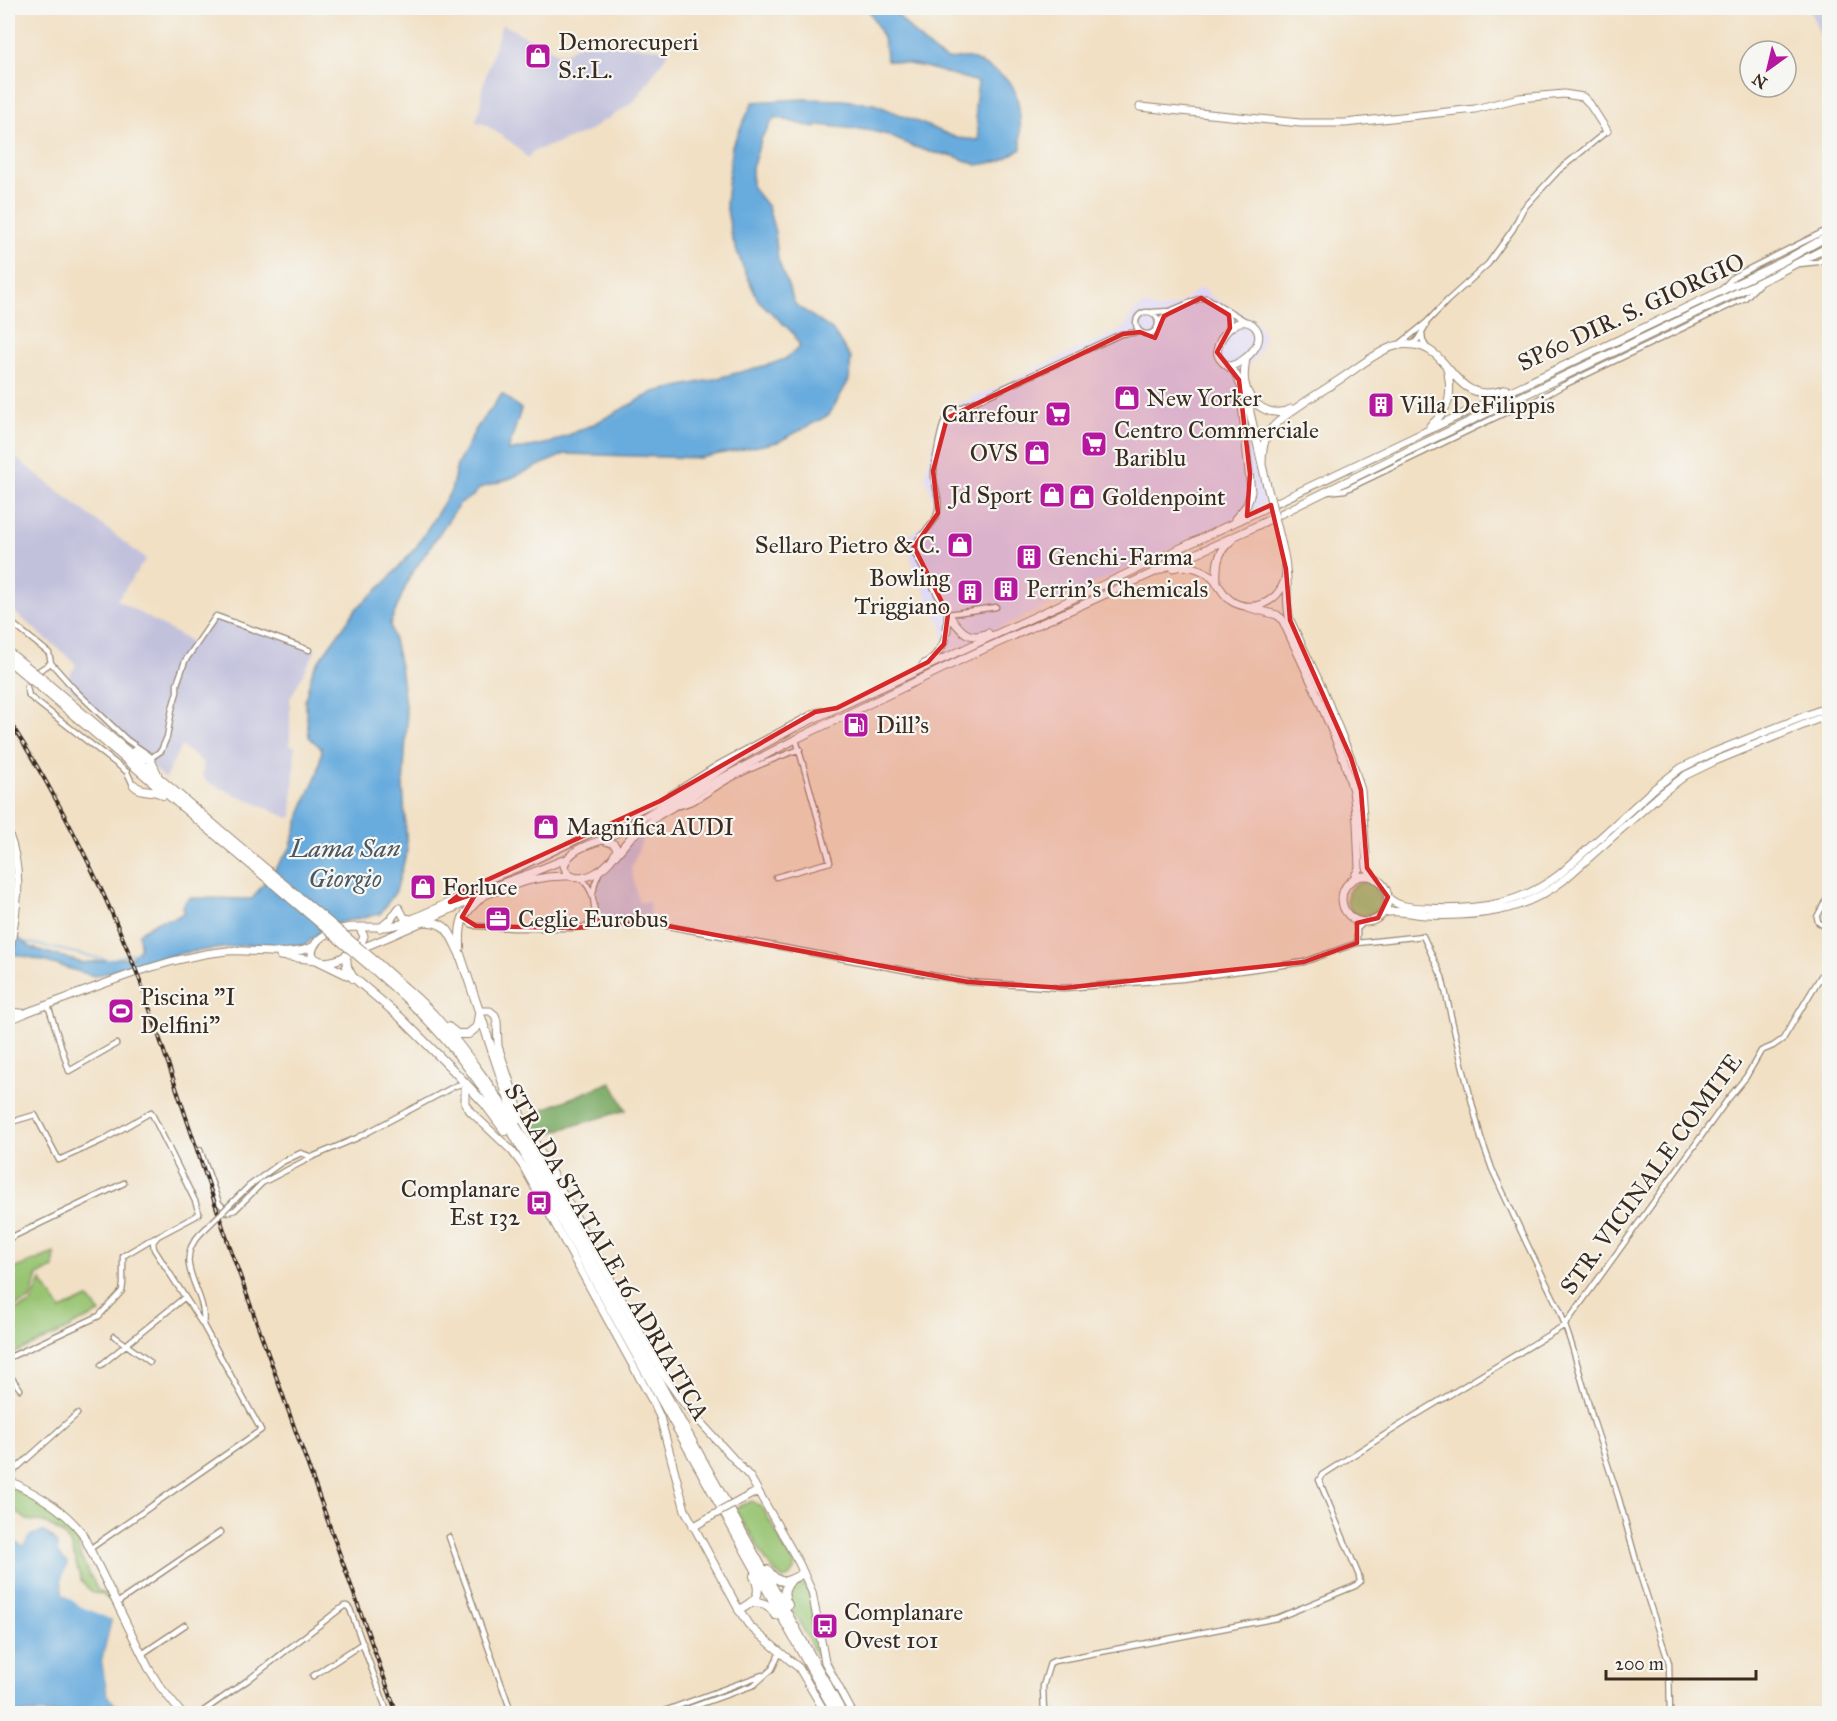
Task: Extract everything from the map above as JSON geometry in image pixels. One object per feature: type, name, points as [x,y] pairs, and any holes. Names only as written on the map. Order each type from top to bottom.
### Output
[{"type":"highway","name":"STRADA STATALE 16 ADRIATICA","points":[[8,652],[198,820],[265,872]]},
{"type":"highway","name":"STRADA STATALE 16 ADRIATICA","points":[[8,660],[35,676]]},
{"type":"highway","points":[[117,746],[151,758],[158,777]]},
{"type":"highway","points":[[117,746],[121,759],[145,783],[142,787],[134,785]]},
{"type":"highway","name":"STRADA STATALE 16 ADRIATICA","points":[[117,746],[158,777],[265,872],[433,1015],[477,1068],[500,1101],[732,1521]]},
{"type":"highway","points":[[134,785],[138,789],[159,792],[189,816],[198,820]]},
{"type":"highway","points":[[460,954],[462,917],[482,896]]},
{"type":"highway","points":[[415,920],[436,923],[447,929],[460,954],[525,1147]]},
{"type":"highway","points":[[346,956],[347,967],[354,978]]},
{"type":"highway","points":[[317,961],[354,978],[388,1006],[424,1040],[525,1147]]},
{"type":"highway","name":"STRADA STATALE 16 ADRIATICA","points":[[373,964],[419,1010],[438,1038],[466,1064],[525,1147]]},
{"type":"highway","points":[[433,1015],[441,1019],[452,1031],[463,1035],[477,1027],[478,1011]]},
{"type":"highway","points":[[424,1040],[426,1042],[438,1038],[437,1050],[440,1057]]},
{"type":"highway","points":[[732,1521],[749,1535],[773,1577],[783,1581],[791,1580],[803,1573]]},
{"type":"highway","points":[[732,1521],[735,1542],[758,1586],[752,1603]]},
{"type":"highway","points":[[732,1521],[836,1713]]},
{"type":"highway","points":[[791,1580],[786,1587],[784,1597],[806,1637],[806,1654]]},
{"type":"highway","points":[[739,1610],[752,1603],[762,1602],[772,1609],[793,1647],[806,1654],[843,1713]]},
{"type":"main road","points":[[1140,107],[1300,123],[1345,123],[1475,110],[1519,98],[1564,94],[1583,97],[1607,131]]},
{"type":"main road","name":"SP60 DIR. S. GIORGIO","points":[[567,858],[586,846],[642,819],[747,754],[796,727],[1782,262],[1830,235]]},
{"type":"main road","points":[[9,1016],[48,1005],[147,968],[198,955],[236,951],[290,952],[308,949],[333,931],[343,928],[394,926],[539,877],[553,875],[580,878],[600,872],[630,837],[646,824],[720,779],[796,739],[973,654],[1246,531],[1830,246]]},
{"type":"main road","points":[[1230,366],[1240,363],[1255,348],[1259,335],[1252,324],[1241,322],[1230,328],[1221,340],[1217,352],[1239,380],[1250,410]]},
{"type":"main road","points":[[1262,464],[1267,435],[1280,421],[1391,347],[1413,344],[1427,348],[1438,356],[1465,387],[1478,392],[1499,392],[1522,385]]},
{"type":"main road","points":[[1246,358],[1244,382],[1280,537],[1288,581],[1287,610],[1351,758],[1361,790],[1366,868],[1382,884],[1392,903],[1421,908],[1457,910],[1495,905],[1527,894],[1560,874],[1655,789],[1682,768],[1712,753],[1830,706]]},
{"type":"main road","points":[[1423,432],[1440,417],[1449,399],[1450,389],[1446,367]]},
{"type":"main road","points":[[1220,529],[1244,510],[1251,492],[1239,380]]},
{"type":"main road","points":[[1248,393],[1257,405],[1275,412],[1286,412],[1310,400]]},
{"type":"main road","points":[[1217,584],[1216,567],[1220,553],[1228,543],[1246,531]]},
{"type":"main road","points":[[1118,589],[1183,565],[1197,569],[1217,584],[1228,599],[1235,603],[1277,615],[1282,619],[1316,690],[1344,760],[1353,791],[1359,868],[1353,880]]},
{"type":"main road","points":[[1247,607],[1260,606],[1274,598],[1283,584],[1286,569]]},
{"type":"main road","points":[[948,614],[959,629],[972,636],[982,636],[1033,617]]},
{"type":"main road","points":[[891,683],[935,656],[944,644],[948,633],[948,614]]},
{"type":"main road","points":[[1375,879],[1360,877],[1347,885],[1342,899],[1343,907],[1353,919],[1364,922],[1372,921],[1390,911],[1472,916],[1513,908],[1556,886],[1686,775],[1715,760],[1830,714]]},
{"type":"main road","points":[[8,832],[15,849],[18,876],[8,962]]},
{"type":"main road","points":[[602,840],[615,846],[617,849],[615,856]]},
{"type":"main road","points":[[212,953],[277,956],[326,962],[346,956],[450,902],[567,858]]},
{"type":"main road","points":[[567,858],[565,869],[571,876]]},
{"type":"main road","points":[[1383,913],[1388,897]]},
{"type":"main road","points":[[380,928],[399,908],[404,917],[415,920]]},
{"type":"main road","points":[[356,950],[364,940],[359,927]]},
{"type":"main road","points":[[314,946],[312,954],[317,961]]},
{"type":"main road","points":[[478,1011],[490,1011],[495,1015],[498,1021],[498,1046],[522,1119],[663,1374],[685,1405],[740,1464],[758,1491],[803,1573],[812,1593],[825,1662],[853,1713]]},
{"type":"main road","points":[[465,1083],[464,1096],[467,1107],[512,1151],[523,1166],[653,1402],[660,1417],[680,1498],[693,1527],[739,1610],[748,1624],[804,1674],[826,1713]]},
{"type":"main road","points":[[8,1478],[61,1510],[82,1533],[141,1654],[159,1685],[182,1713]]},
{"type":"main road","points":[[693,1527],[758,1491]]},
{"type":"street","points":[[1399,345],[1427,322],[1488,264],[1513,230],[1523,209],[1540,190],[1559,170],[1607,131]]},
{"type":"street","points":[[1721,291],[1733,277],[1830,230]]},
{"type":"street","points":[[1797,264],[1818,262],[1830,255]]},
{"type":"street","points":[[996,607],[948,614],[914,552],[914,547],[921,536],[933,525],[938,513],[933,471],[947,418],[961,408],[1122,334],[1143,312],[1170,311],[1201,298],[1207,298],[1247,322]]},
{"type":"street","points":[[1223,309],[1232,321],[1230,328]]},
{"type":"street","points":[[1122,334],[1140,332],[1150,334],[1155,331],[1158,323],[1170,311]]},
{"type":"street","points":[[1152,312],[1156,315],[1158,323]]},
{"type":"street","points":[[1136,318],[1135,324],[1140,332]]},
{"type":"street","points":[[1413,344],[1427,322]]},
{"type":"street","points":[[1413,344],[1414,333]]},
{"type":"street","points":[[1422,333],[1427,348]]},
{"type":"street","points":[[8,620],[49,653],[51,663],[69,684],[127,740],[151,758],[161,752],[167,737],[171,709],[185,661],[216,616],[309,650]]},
{"type":"street","points":[[35,676],[51,663]]},
{"type":"street","points":[[27,687],[29,696],[127,772],[134,785]]},
{"type":"street","points":[[450,902],[465,890],[520,868],[660,801],[719,764],[815,712],[837,708]]},
{"type":"street","points":[[776,877],[830,862],[796,739]]},
{"type":"street","points":[[674,807],[688,804],[729,780],[800,749]]},
{"type":"street","points":[[583,838],[586,846]]},
{"type":"street","points":[[588,927],[595,918],[593,894],[600,872]]},
{"type":"street","points":[[8,877],[18,876]]},
{"type":"street","points":[[580,878],[587,883],[593,894]]},
{"type":"street","points":[[1830,892],[1817,917],[1818,922],[1830,930]]},
{"type":"street","points":[[462,917],[476,926],[554,929],[646,922],[968,982],[1064,988],[1182,979],[1304,962],[1357,944],[1423,936],[1442,977],[1481,1138],[1492,1169],[1565,1325],[1669,1663],[1670,1713]]},
{"type":"street","points":[[595,918],[604,926]]},
{"type":"street","points":[[1353,919],[1357,929],[1357,944]]},
{"type":"street","points":[[1357,929],[1364,922]]},
{"type":"street","name":"STR. VICINALE COMITE","points":[[1565,1325],[1746,1077],[1761,1051],[1783,1039],[1830,961]]},
{"type":"street","points":[[48,1005],[69,1071],[116,1044]]},
{"type":"street","points":[[200,1150],[219,1203],[228,1212],[235,1210],[257,1187],[312,1157],[465,1083]]},
{"type":"street","points":[[8,1123],[35,1115],[59,1160],[103,1140],[151,1112],[199,1213],[123,1256],[122,1291],[99,1316],[8,1358]]},
{"type":"street","points":[[203,1325],[202,1304],[189,1270],[188,1260],[191,1246],[200,1234],[249,1186],[282,1162],[301,1154],[312,1157]]},
{"type":"street","points":[[8,1239],[124,1183]]},
{"type":"street","points":[[91,1548],[261,1430],[203,1325],[154,1249],[153,1242],[158,1236]]},
{"type":"street","points":[[100,1365],[185,1297]]},
{"type":"street","points":[[1044,1713],[1043,1686],[1050,1663],[1054,1661],[1277,1618],[1355,1586],[1360,1582],[1359,1576],[1319,1480],[1322,1475],[1565,1325]]},
{"type":"street","points":[[114,1336],[150,1362]]},
{"type":"street","points":[[8,1373],[20,1389]]},
{"type":"street","points":[[8,1478],[77,1414]]},
{"type":"street","points":[[117,1603],[221,1532]]},
{"type":"street","points":[[449,1537],[511,1713]]},
{"type":"street","points":[[199,1713],[248,1680],[344,1606],[350,1609],[388,1713]]},
{"type":"street","points":[[141,1654],[184,1625]]},
{"type":"street","points":[[313,1676],[363,1643]]},
{"type":"street","points":[[673,1713],[754,1685],[772,1669],[780,1652]]},
{"type":"street","points":[[656,1713],[765,1674]]},
{"type":"highlighted area","points":[[1201,298],[1229,315],[1230,328],[1217,352],[1239,380],[1250,474],[1247,516],[1271,505],[1286,569],[1290,620],[1351,758],[1361,790],[1367,868],[1388,897],[1378,918],[1357,923],[1357,943],[1304,962],[1064,988],[968,982],[646,922],[604,926],[596,919],[588,927],[572,928],[476,926],[462,917],[476,893],[450,902],[465,890],[660,801],[815,712],[837,708],[928,662],[944,644],[948,614],[914,547],[938,513],[933,471],[947,418],[1123,334],[1140,332],[1155,338],[1164,316]]},
{"type":"shaded area","points":[[1809,8],[1829,8],[1829,36],[1821,37]]},
{"type":"shaded area","points":[[502,24],[558,53],[566,52],[582,43],[591,42],[670,50],[634,102],[606,120],[606,118],[588,132],[532,152],[528,158],[512,143],[484,124],[476,122],[482,88]]},
{"type":"shaded area","points":[[1204,288],[1210,296],[1257,322],[1264,336],[1260,351],[1246,371],[1249,389],[1258,401],[1246,416],[1265,504],[946,653],[941,622],[935,614],[913,565],[907,538],[933,513],[933,499],[925,475],[941,416],[962,402],[1119,331],[1126,325],[1134,311],[1144,305],[1159,310],[1168,308],[1181,303],[1195,291]]},
{"type":"shaded area","points":[[16,458],[146,559],[117,600],[193,643],[218,616],[316,650],[290,699],[290,745],[295,746],[292,816],[289,818],[207,782],[202,775],[204,763],[181,746],[165,779],[65,682],[76,665],[73,661],[8,607],[8,468]]},
{"type":"shaded area","name":"Ceglie Eurobus","points":[[647,827],[631,869],[639,902],[649,902],[650,918],[604,920],[600,917],[597,889],[601,875],[626,846]]},
{"type":"green space","points":[[1364,882],[1376,887],[1381,899],[1376,911],[1364,916],[1352,911],[1347,899],[1352,887]]},
{"type":"green space","points":[[611,1082],[626,1110],[535,1137],[527,1116]]},
{"type":"green space","points":[[54,1253],[54,1268],[38,1275],[30,1300],[8,1309],[8,1271]]},
{"type":"green space","points":[[41,1280],[61,1310],[88,1298],[100,1313],[8,1356],[8,1313],[31,1304]]},
{"type":"green space","points":[[8,1486],[39,1503],[67,1524],[81,1543],[78,1547],[80,1558],[89,1577],[91,1576],[98,1591],[107,1595],[110,1601],[101,1594],[93,1593],[81,1581],[71,1545],[62,1533],[43,1522],[27,1520],[14,1510],[8,1498]]},
{"type":"green space","points":[[752,1501],[762,1507],[794,1564],[794,1570],[789,1577],[783,1579],[764,1558],[735,1508]]},
{"type":"green space","points":[[803,1584],[809,1592],[821,1655],[850,1713],[847,1713],[789,1603],[786,1593],[792,1585]]},
{"type":"water","name":"Lama San Giorgio","points":[[868,8],[894,8],[915,35],[942,57],[969,58],[1005,78],[1012,85],[1019,108],[1021,149],[1001,161],[977,165],[954,156],[912,146],[885,134],[819,125],[815,128],[775,117],[762,137],[752,168],[752,187],[768,207],[775,232],[778,260],[795,304],[832,330],[851,358],[849,380],[829,415],[778,442],[700,458],[565,454],[509,479],[480,488],[473,496],[460,503],[410,576],[390,624],[400,666],[407,721],[403,786],[407,851],[396,891],[380,914],[338,923],[322,931],[304,946],[248,945],[182,953],[94,976],[8,953],[8,931],[32,948],[83,963],[132,957],[140,948],[139,933],[158,921],[175,918],[185,912],[184,905],[189,898],[252,899],[290,849],[302,809],[318,772],[322,749],[309,737],[305,700],[313,669],[357,608],[386,582],[417,546],[451,491],[457,465],[476,429],[502,394],[521,409],[508,451],[550,443],[594,424],[654,392],[771,364],[785,359],[800,347],[794,334],[758,300],[732,238],[726,204],[732,146],[753,102],[804,99],[874,104],[957,138],[979,140],[975,106],[978,82],[925,67],[887,60],[883,38]]},
{"type":"water","points":[[43,1531],[54,1540],[58,1553],[68,1563],[62,1578],[63,1594],[112,1620],[102,1661],[108,1696],[124,1713],[8,1713],[8,1534],[12,1540],[24,1546],[30,1535]]},
{"type":"pier","points":[[43,1528],[57,1536],[61,1552],[71,1562],[65,1579],[66,1592],[82,1603],[115,1619],[105,1661],[111,1695],[127,1714],[108,1696],[102,1661],[112,1620],[80,1606],[63,1594],[62,1578],[68,1563],[58,1553],[55,1538],[43,1531],[30,1535],[24,1546],[12,1540],[8,1534],[8,1531],[14,1538],[23,1542],[29,1533]]},
{"type":"waterway","points":[[25,942],[108,960],[137,952]]},
{"type":"railway","points":[[8,719],[81,847],[141,983],[229,1245],[397,1714]]},
{"type":"place","name":"Demorecuperi S.r.L.","points":[[538,56]]},
{"type":"place","name":"New Yorker","points":[[1127,398]]},
{"type":"place","name":"Villa DeFilippis","points":[[1381,405]]},
{"type":"place","name":"Carrefour","points":[[1058,414]]},
{"type":"place","name":"Centro Commerciale Bariblu","points":[[1094,444]]},
{"type":"place","name":"OVS","points":[[1037,453]]},
{"type":"place","name":"Jd Sport","points":[[1052,495]]},
{"type":"place","name":"Goldenpoint","points":[[1082,497]]},
{"type":"place","name":"Sellaro Pietro & C.","points":[[960,545]]},
{"type":"place","name":"Genchi-Farma","points":[[1029,557]]},
{"type":"place","name":"Perrin's Chemicals","points":[[1006,589]]},
{"type":"place","name":"Bowling Triggiano","points":[[970,592]]},
{"type":"place","name":"Dill's","points":[[856,725]]},
{"type":"place","name":"Magnifica AUDI","points":[[546,827]]},
{"type":"place","name":"Forluce","points":[[423,887]]},
{"type":"place","name":"Ceglie Eurobus","points":[[498,919]]},
{"type":"place","name":"Piscina \"I Delfini\"","points":[[121,1011]]},
{"type":"place","name":"Complanare Est 132","points":[[539,1203]]},
{"type":"place","name":"Complanare Ovest 101","points":[[825,1626]]}]
